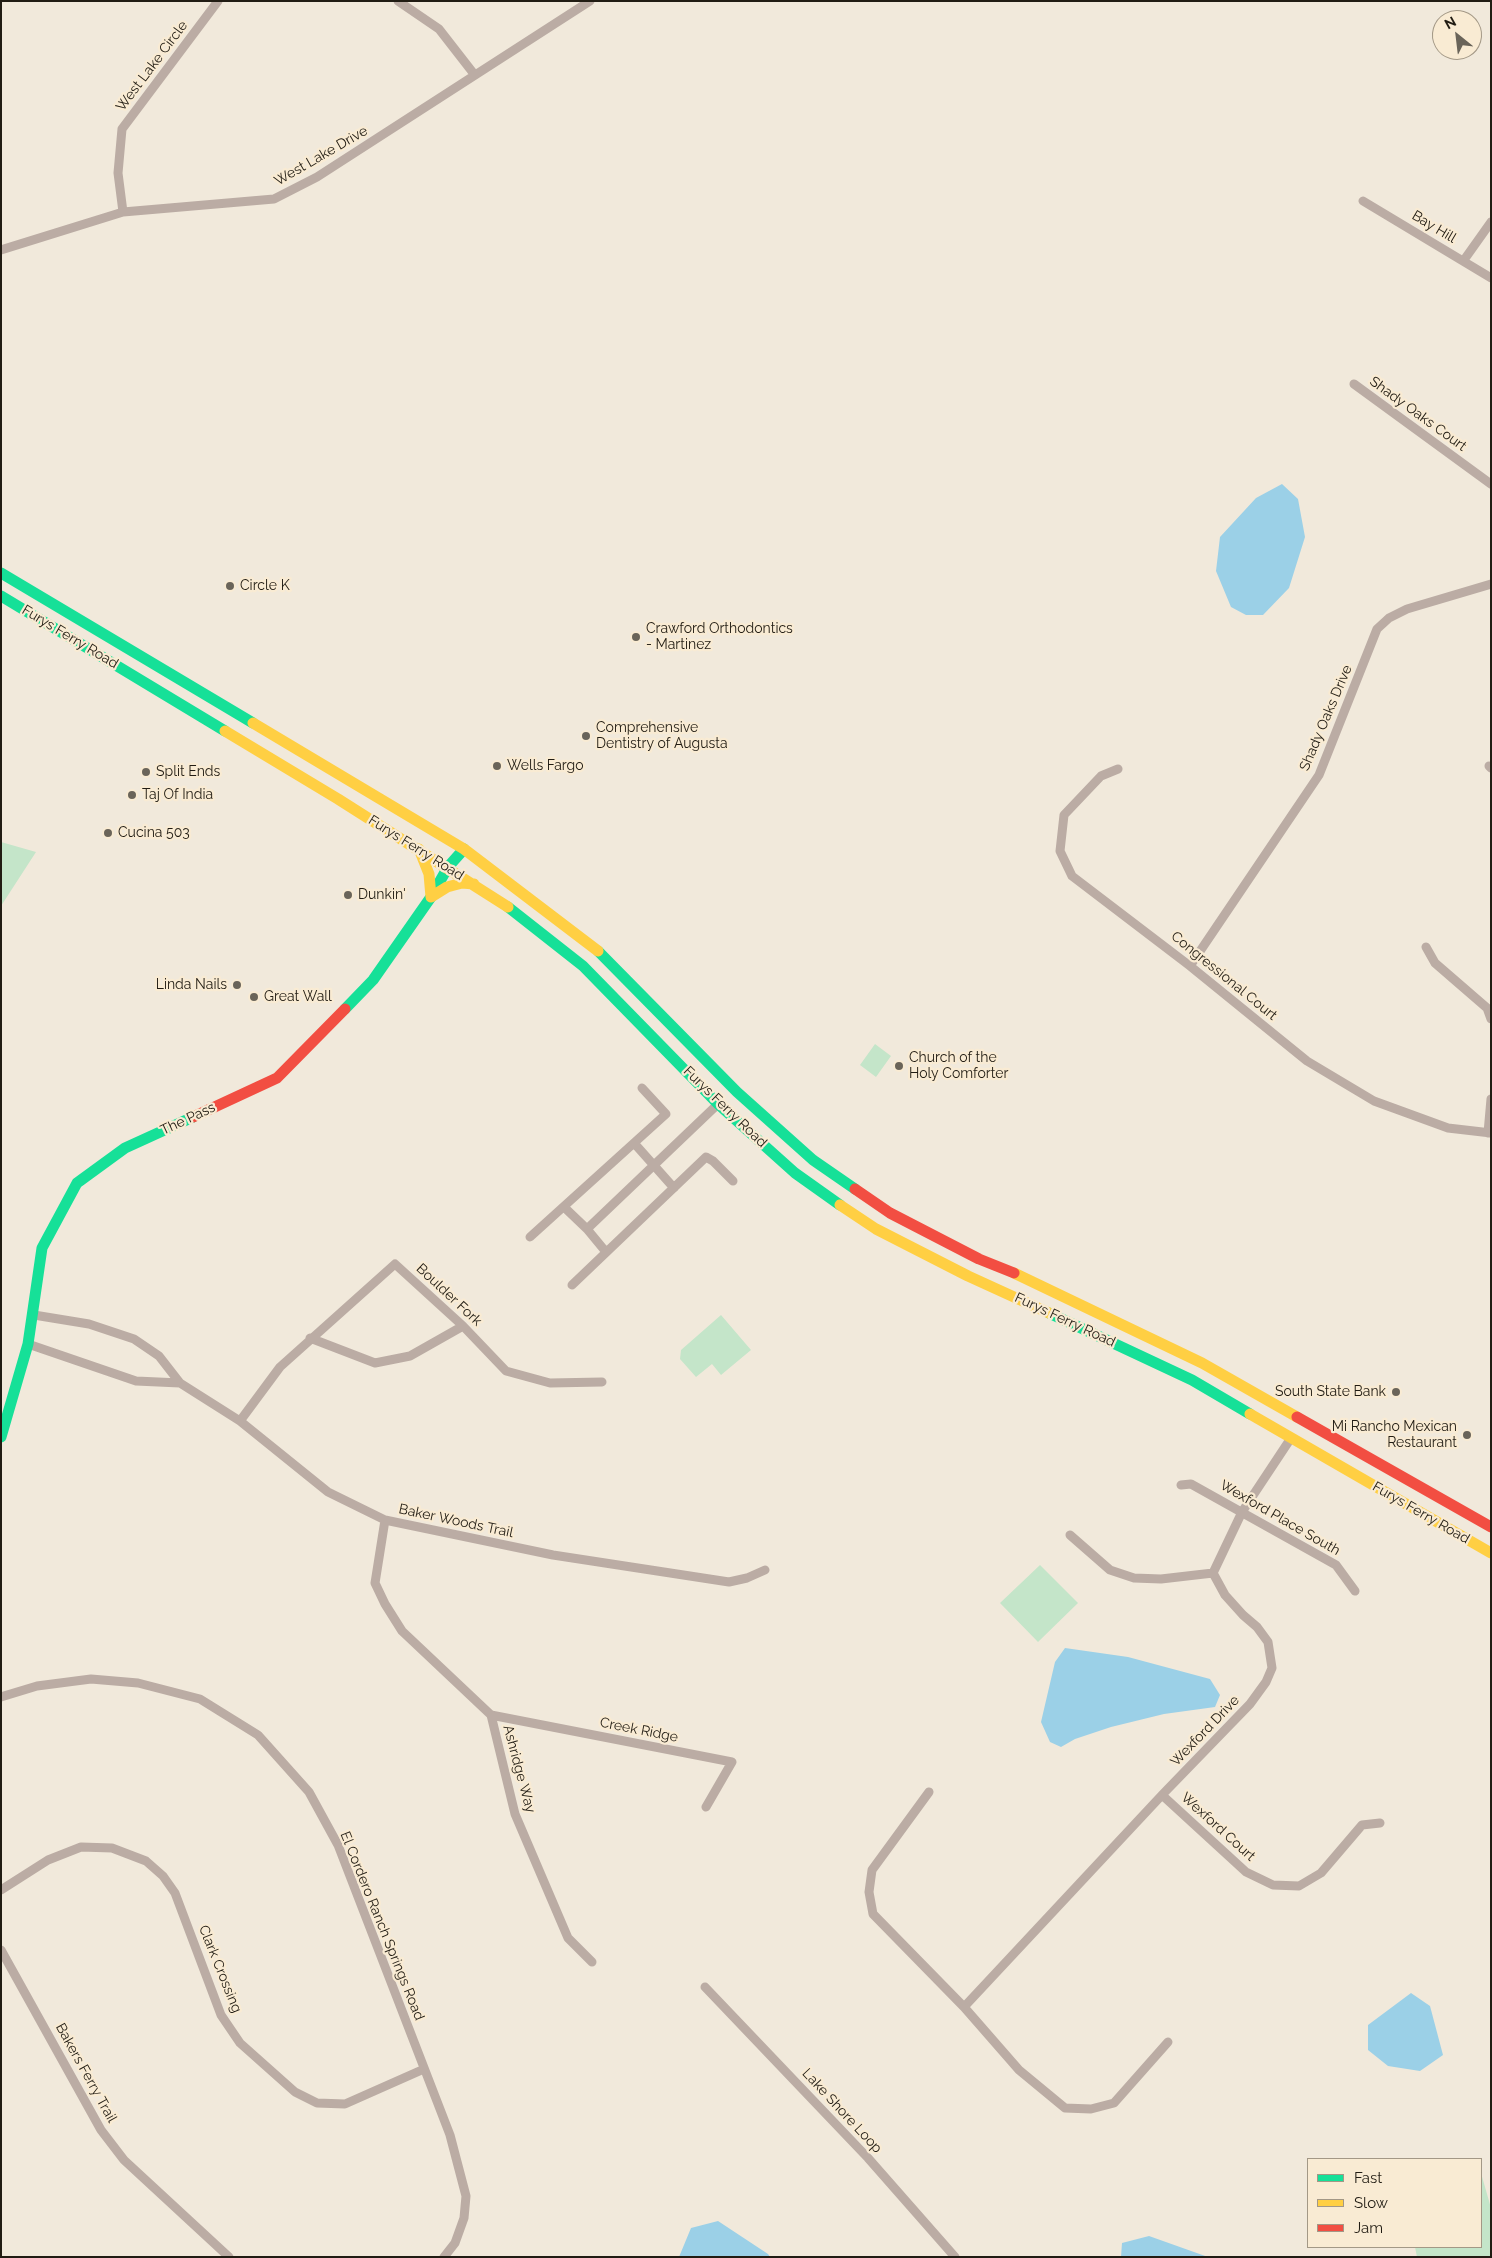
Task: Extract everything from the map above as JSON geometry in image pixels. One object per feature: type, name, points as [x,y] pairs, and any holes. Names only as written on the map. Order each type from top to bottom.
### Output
[{"type":"main road","name":"Furys Ferry Road","points":[[1,573],[464,849],[530,897],[602,954],[737,1092],[830,1174],[890,1213],[979,1260],[1033,1281],[1202,1363],[1491,1527]]},
{"type":"main road","name":"Furys Ferry Road","points":[[1,596],[419,849],[518,914],[583,966],[718,1104],[814,1188],[876,1228],[968,1276],[1192,1380],[1491,1553]]},
{"type":"main road","points":[[147,684],[158,666]]},
{"type":"main road","points":[[419,849],[430,874],[431,897],[447,887],[462,883],[474,884]]},
{"type":"main road","name":"The Pass","points":[[1,1437],[28,1344],[34,1315],[42,1248],[77,1184],[125,1148],[277,1078],[374,980],[431,897],[448,867],[464,849]]},
{"type":"street","name":"West Lake Circle","points":[[123,212],[118,173],[122,129],[218,1]]},
{"type":"street","points":[[398,1],[439,29],[474,74]]},
{"type":"street","name":"West Lake Drive","points":[[1,250],[123,212],[274,199],[296,189],[351,156],[474,74],[590,1]]},
{"type":"street","name":"Bay Hill","points":[[1363,201],[1464,260],[1491,278]]},
{"type":"street","points":[[1464,260],[1491,222]]},
{"type":"street","name":"Shady Oaks Court","points":[[1354,384],[1491,484]]},
{"type":"street","name":"Shady Oaks Drive","points":[[1190,966],[1319,775],[1377,629],[1389,618],[1407,609],[1491,584]]},
{"type":"street","name":"Congressional Court","points":[[1118,769],[1101,776],[1064,815],[1060,851],[1072,876],[1190,966],[1307,1061],[1374,1101],[1448,1128],[1489,1133]]},
{"type":"street","points":[[1426,947],[1435,964],[1487,1008],[1491,1019]]},
{"type":"street","points":[[530,1237],[666,1114],[642,1088]]},
{"type":"street","points":[[1489,1133],[1491,1099]]},
{"type":"street","points":[[587,1229],[718,1104]]},
{"type":"street","points":[[634,1143],[674,1188]]},
{"type":"street","points":[[572,1285],[706,1157],[713,1160],[733,1181]]},
{"type":"street","points":[[564,1206],[606,1252]]},
{"type":"street","name":"Boulder Fork","points":[[240,1421],[280,1367],[310,1338],[395,1264],[463,1326],[506,1371],[550,1383],[602,1382]]},
{"type":"street","name":"Baker Woods Trail","points":[[34,1315],[89,1324],[134,1339],[159,1356],[180,1383],[240,1421],[328,1492],[385,1520],[553,1555],[729,1582],[747,1578],[765,1570]]},
{"type":"street","points":[[310,1338],[375,1363],[410,1356],[463,1326]]},
{"type":"street","name":"Baker Woods Trail","points":[[28,1344],[136,1381],[180,1383]]},
{"type":"street","points":[[1070,1535],[1110,1570],[1134,1578],[1161,1579],[1213,1573],[1242,1512],[1291,1438]]},
{"type":"street","name":"Wexford Place South","points":[[1181,1485],[1191,1484],[1336,1565],[1355,1592]]},
{"type":"street","name":"Ashridge Way","points":[[385,1520],[375,1583],[384,1604],[402,1631],[490,1715],[515,1814],[568,1938],[592,1962]]},
{"type":"street","name":"Wexford Drive","points":[[964,2007],[1162,1795],[1250,1704],[1266,1682],[1272,1668],[1268,1642],[1257,1627],[1243,1616],[1225,1595],[1213,1573]]},
{"type":"street","name":"El Cordero Ranch Springs Road","points":[[1,1697],[37,1686],[91,1679],[138,1683],[200,1699],[258,1735],[308,1792],[338,1844],[450,2135],[466,2196],[464,2218],[455,2243],[444,2257]]},
{"type":"street","name":"Creek Ridge","points":[[490,1715],[732,1762],[706,1807]]},
{"type":"street","points":[[929,1792],[872,1870],[869,1892],[873,1914],[964,2007],[1018,2070],[1065,2108],[1091,2109],[1114,2103],[1168,2042]]},
{"type":"street","name":"Wexford Court","points":[[1162,1795],[1246,1872],[1273,1885],[1299,1886],[1321,1873],[1362,1825],[1380,1822]]},
{"type":"street","name":"Clark Crossing","points":[[1,1890],[48,1860],[81,1847],[112,1848],[146,1861],[163,1876],[175,1893],[221,2015],[240,2043],[295,2092],[316,2103],[345,2104],[424,2069]]},
{"type":"street","name":"Bakers Ferry Trail","points":[[1,1950],[101,2130],[124,2160],[229,2257]]},
{"type":"street","name":"Lake Shore Loop","points":[[705,1987],[868,2158],[955,2257]]},
{"type":"green space","points":[[1,842],[36,852],[1,906]]},
{"type":"green space","points":[[875,1044],[891,1056],[876,1077],[860,1065]]},
{"type":"green space","points":[[721,1315],[751,1350],[721,1375],[712,1364],[696,1377],[680,1359],[681,1350]]},
{"type":"green space","points":[[1040,1565],[1078,1603],[1038,1642],[1000,1603]]},
{"type":"green space","points":[[1482,2176],[1491,2208],[1491,2257],[1417,2257],[1415,2248],[1482,2248]]},
{"type":"water","points":[[1282,484],[1298,499],[1305,537],[1289,588],[1263,615],[1246,615],[1231,607],[1216,571],[1220,537],[1256,498]]},
{"type":"water","points":[[1065,1648],[1128,1657],[1210,1679],[1220,1695],[1215,1707],[1164,1714],[1111,1727],[1075,1739],[1061,1747],[1050,1742],[1041,1722],[1055,1662]]},
{"type":"water","points":[[1411,1993],[1430,2006],[1443,2055],[1420,2071],[1388,2066],[1368,2050],[1368,2025]]},
{"type":"water","points":[[718,2221],[770,2257],[679,2257],[691,2228]]},
{"type":"water","points":[[1149,2236],[1208,2257],[1121,2257],[1122,2243]]},
{"type":"traffic: fast","points":[[1,573],[253,723]]},
{"type":"traffic: fast","points":[[1,596],[225,731]]},
{"type":"traffic: fast","points":[[345,1009],[373,980],[431,897],[448,867],[464,849]]},
{"type":"traffic: fast","points":[[508,907],[583,966],[718,1104],[795,1173],[840,1205]]},
{"type":"traffic: fast","points":[[598,951],[737,1092],[813,1160],[855,1189]]},
{"type":"traffic: fast","points":[[1,1437],[28,1344],[42,1248],[77,1183],[125,1148],[193,1117]]},
{"type":"traffic: fast","points":[[1049,1313],[1192,1380],[1250,1414]]},
{"type":"traffic: slow","points":[[253,723],[464,849],[598,951]]},
{"type":"traffic: slow","points":[[225,731],[338,799],[508,907]]},
{"type":"traffic: slow","points":[[419,849],[429,874],[431,897],[447,887],[462,883],[474,884]]},
{"type":"traffic: slow","points":[[840,1205],[876,1229],[968,1276],[1049,1313]]},
{"type":"traffic: slow","points":[[1014,1273],[1202,1363],[1297,1417]]},
{"type":"traffic: slow","points":[[1250,1414],[1491,1553]]},
{"type":"traffic: jam","points":[[193,1117],[277,1078],[345,1009]]},
{"type":"traffic: jam","points":[[855,1189],[890,1213],[979,1259],[1014,1273]]},
{"type":"traffic: jam","points":[[1297,1417],[1491,1527]]},
{"type":"place","name":"Circle K","points":[[230,586]]},
{"type":"place","name":"Crawford Orthodontics - Martinez","points":[[636,637]]},
{"type":"place","name":"Comprehensive Dentistry of Augusta","points":[[586,736]]},
{"type":"place","name":"Wells Fargo","points":[[497,766]]},
{"type":"place","name":"Split Ends","points":[[146,772]]},
{"type":"place","name":"Taj Of India","points":[[132,795]]},
{"type":"place","name":"Cucina 503","points":[[108,833]]},
{"type":"place","name":"Dunkin'","points":[[348,895]]},
{"type":"place","name":"Linda Nails","points":[[237,985]]},
{"type":"place","name":"Great Wall","points":[[254,997]]},
{"type":"place","name":"Church of the Holy Comforter","points":[[899,1066]]},
{"type":"place","name":"South State Bank","points":[[1396,1392]]},
{"type":"place","name":"Mi Rancho Mexican Restaurant","points":[[1467,1435]]}]
